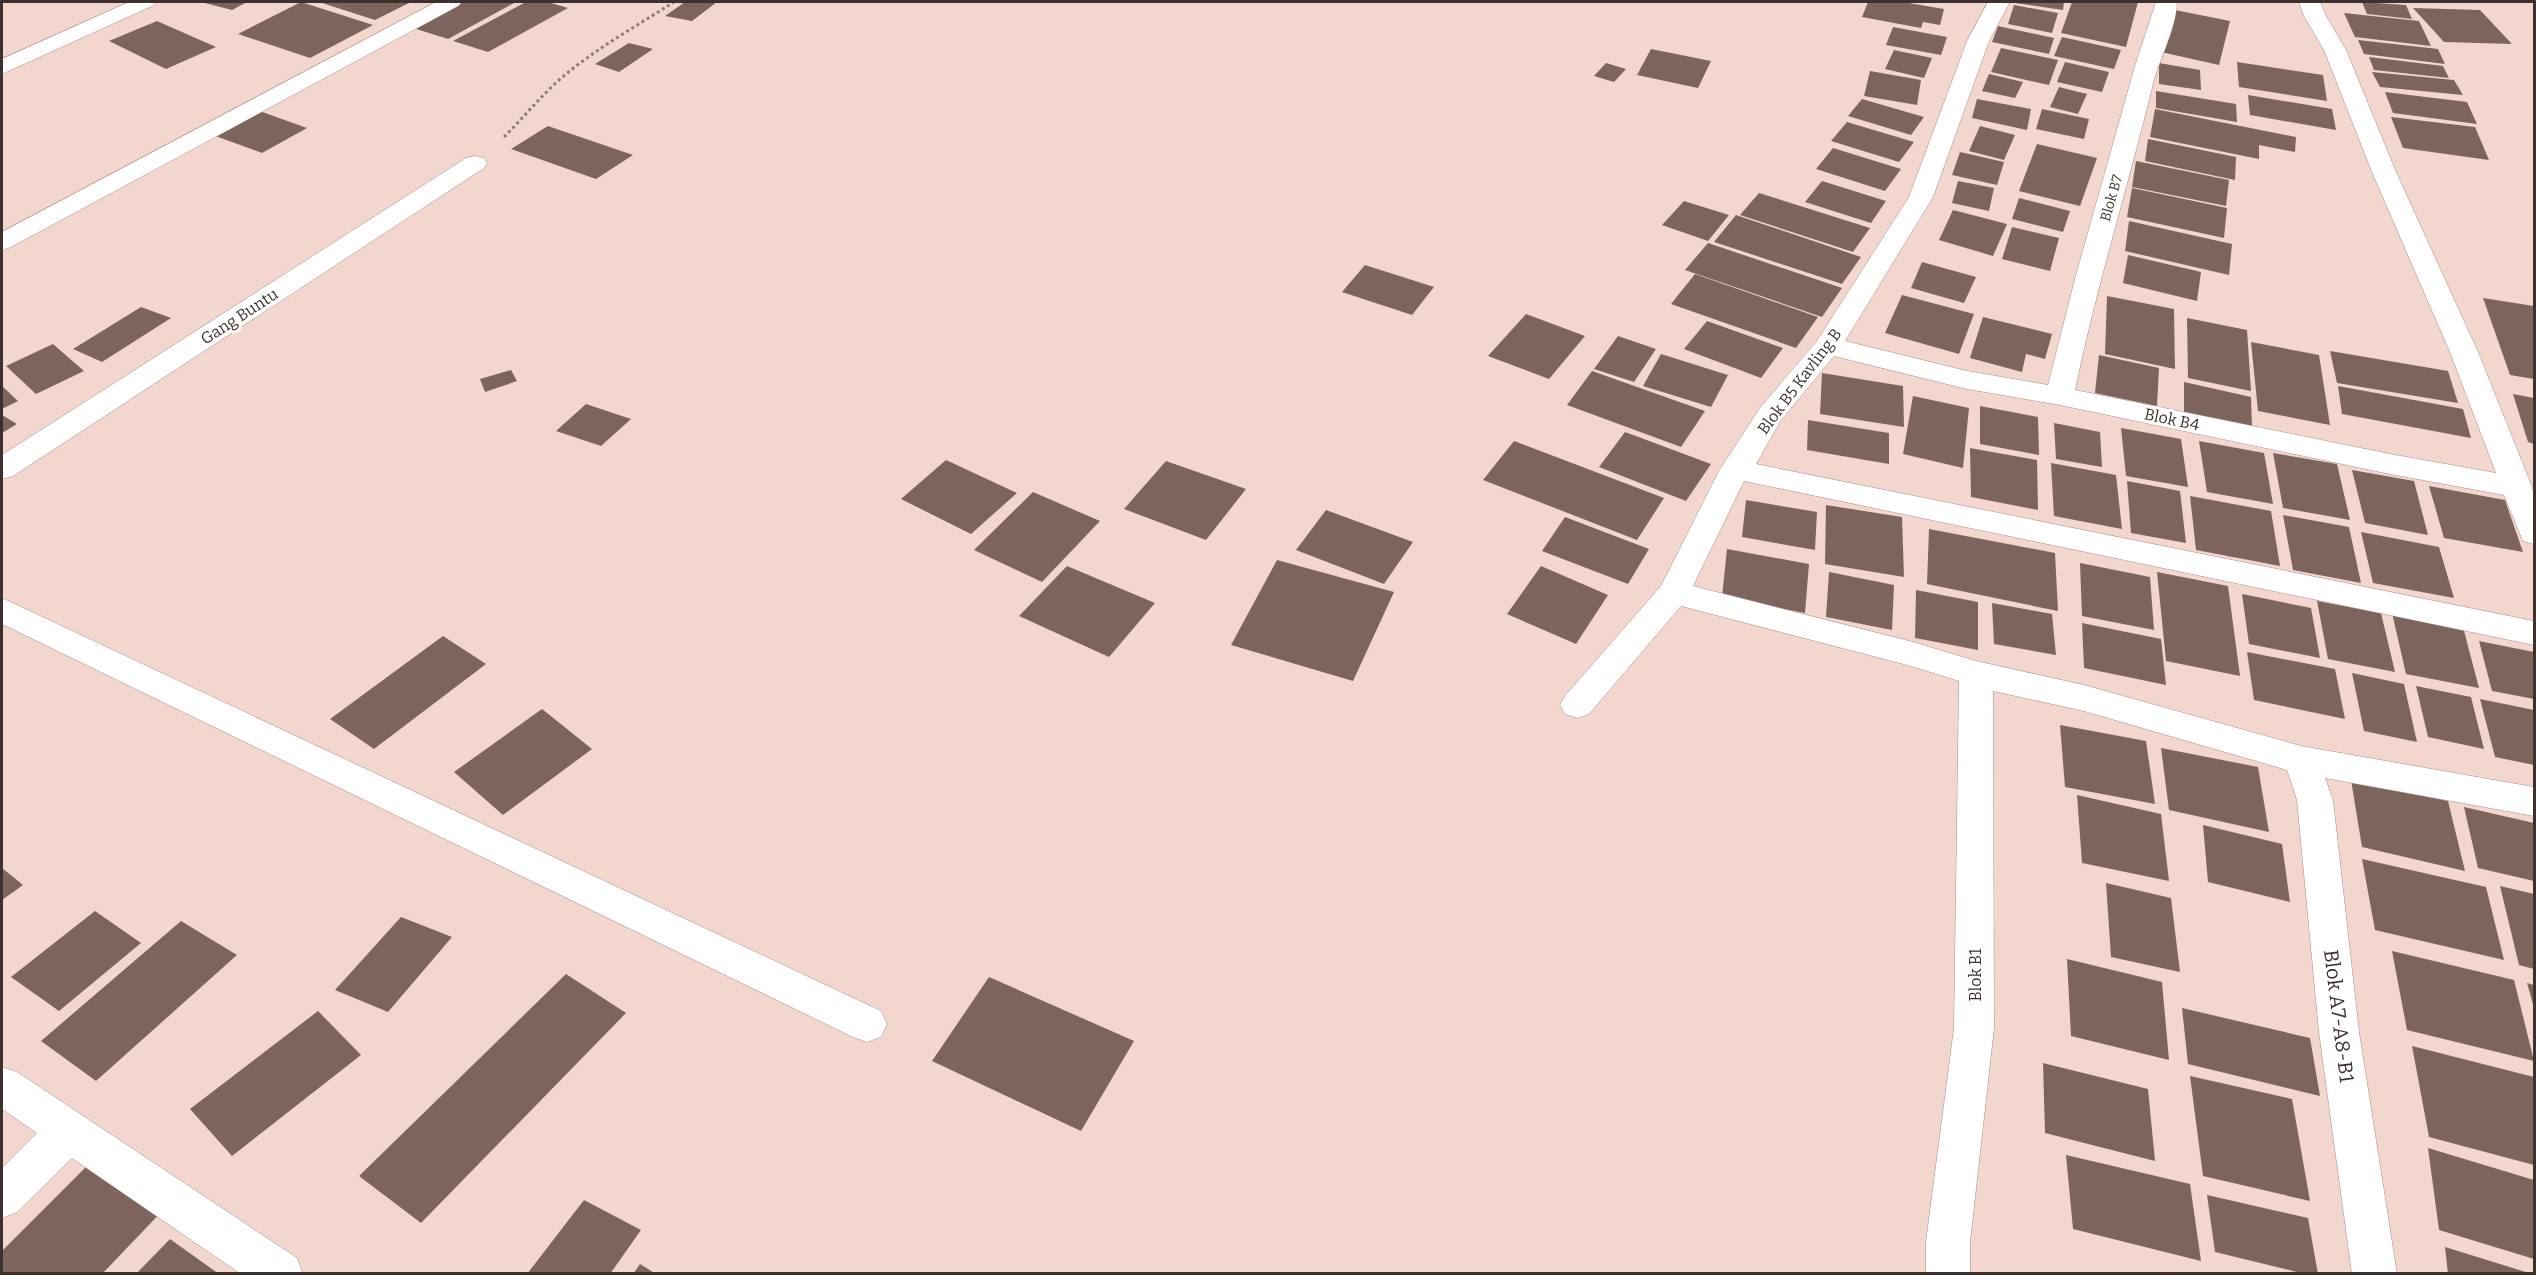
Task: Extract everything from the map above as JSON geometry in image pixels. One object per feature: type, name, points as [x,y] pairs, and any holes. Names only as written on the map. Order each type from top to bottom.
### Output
[{"type":"street","points":[[2,67],[146,2]]},
{"type":"street","points":[[2,242],[451,2]]},
{"type":"street","name":"Blok B5 Kavling B","points":[[1577,705],[1674,593],[1730,478],[1770,415],[1828,346],[1921,197],[1939,153],[1978,41],[2000,2]]},
{"type":"street","name":"Blok B7","points":[[2060,396],[2073,330],[2126,148],[2148,58],[2167,2]]},
{"type":"street","points":[[2310,2],[2315,16],[2335,50],[2384,172],[2451,322],[2535,533]]},
{"type":"street","name":"Gang Buntu","points":[[2,469],[475,163]]},
{"type":"street","name":"Blok B4","points":[[1828,346],[1967,380],[2060,396],[2379,462],[2517,487]]},
{"type":"street","points":[[1737,470],[2535,633]]},
{"type":"street","points":[[1674,593],[1913,654],[1976,674],[2084,698],[2301,760],[2535,801]]},
{"type":"street","points":[[2,610],[867,1024]]},
{"type":"street","name":"Blok B1","points":[[1948,1274],[1948,1242],[1974,1028],[1976,674]]},
{"type":"street","name":"Blok A7-A8-B1","points":[[2301,760],[2314,800],[2339,1032],[2375,1274]]},
{"type":"street","points":[[2,1086],[281,1274]]},
{"type":"street","points":[[2,1197],[69,1131]]},
{"type":"path","points":[[475,163],[521,122],[551,87],[582,62],[674,2]]},
{"type":"building","points":[[201,2],[247,2],[232,10]]},
{"type":"building","points":[[301,2],[373,25],[310,58],[238,34]]},
{"type":"building","points":[[319,2],[411,2],[375,20]]},
{"type":"building","points":[[462,2],[516,2],[448,39],[413,28]]},
{"type":"building","points":[[526,2],[548,2],[568,8],[488,52],[453,41]]},
{"type":"building","points":[[685,2],[717,2],[692,21],[665,16]]},
{"type":"building","points":[[1868,2],[1903,2],[1944,9],[1940,25],[1923,22],[1921,28],[1862,17]]},
{"type":"building","points":[[2015,2],[2064,2],[2063,10]]},
{"type":"building","points":[[2072,2],[2138,2],[2126,47],[2061,33]]},
{"type":"building","points":[[2362,2],[2406,5],[2412,19],[2367,14]]},
{"type":"building","points":[[2014,5],[2058,13],[2052,33],[2008,24]]},
{"type":"building","points":[[2413,8],[2480,10],[2512,44],[2444,42]]},
{"type":"building","points":[[2175,10],[2230,21],[2219,65],[2161,52]]},
{"type":"building","points":[[2344,13],[2419,21],[2431,46],[2355,37]]},
{"type":"building","points":[[157,21],[216,47],[166,69],[109,41]]},
{"type":"building","points":[[1998,26],[2054,38],[2049,54],[1992,42]]},
{"type":"building","points":[[1893,27],[1947,37],[1941,55],[1886,45]]},
{"type":"building","points":[[2062,37],[2121,50],[2114,69],[2054,56]]},
{"type":"building","points":[[2358,40],[2438,49],[2445,64],[2364,54]]},
{"type":"building","points":[[629,43],[653,49],[619,72],[595,64]]},
{"type":"building","points":[[2001,48],[2058,60],[2049,85],[1991,72]]},
{"type":"building","points":[[1651,49],[1711,61],[1698,88],[1637,75]]},
{"type":"building","points":[[1894,50],[1932,58],[1924,78],[1885,69]]},
{"type":"building","points":[[2369,57],[2443,66],[2449,78],[2374,70]]},
{"type":"building","points":[[2065,62],[2109,72],[2102,92],[2057,82]]},
{"type":"building","points":[[2237,62],[2323,75],[2327,101],[2239,87]]},
{"type":"building","points":[[1606,63],[1626,69],[1614,82],[1594,76]]},
{"type":"building","points":[[2159,63],[2200,70],[2201,90],[2159,84]]},
{"type":"building","points":[[1870,71],[1921,80],[1917,105],[1864,96]]},
{"type":"building","points":[[2372,72],[2454,80],[2463,95],[2380,87]]},
{"type":"building","points":[[1989,74],[2023,82],[2015,98],[1982,91]]},
{"type":"building","points":[[2059,87],[2087,94],[2078,114],[2050,107]]},
{"type":"building","points":[[2156,91],[2236,104],[2237,122],[2156,108]]},
{"type":"building","points":[[2385,92],[2467,102],[2477,124],[2393,113]]},
{"type":"building","points":[[2248,95],[2332,109],[2336,130],[2250,115]]},
{"type":"building","points":[[1862,99],[1924,117],[1911,135],[1848,116]]},
{"type":"building","points":[[1977,99],[2031,109],[2027,130],[1972,118]]},
{"type":"building","points":[[254,109],[307,128],[262,153],[210,134]]},
{"type":"building","points":[[2042,109],[2089,119],[2084,139],[2036,129]]},
{"type":"building","points":[[2155,109],[2296,137],[2295,152],[2259,145],[2259,159],[2150,137]]},
{"type":"building","points":[[2391,117],[2475,127],[2489,160],[2403,148]]},
{"type":"building","points":[[1847,122],[1914,142],[1899,162],[1831,141]]},
{"type":"building","points":[[548,126],[633,155],[596,179],[511,149]]},
{"type":"building","points":[[1980,126],[2015,135],[2004,160],[1969,151]]},
{"type":"building","points":[[2148,139],[2236,157],[2235,180],[2145,161]]},
{"type":"building","points":[[2037,144],[2097,158],[2080,206],[2019,191]]},
{"type":"building","points":[[1833,148],[1901,169],[1885,191],[1816,169]]},
{"type":"building","points":[[1960,152],[2004,162],[1997,185],[1952,175]]},
{"type":"building","points":[[2136,161],[2229,180],[2226,206],[2132,187]]},
{"type":"building","points":[[1822,181],[1886,201],[1871,223],[1805,202]]},
{"type":"building","points":[[1958,181],[1994,188],[1989,211],[1952,203]]},
{"type":"building","points":[[2132,188],[2227,208],[2224,238],[2127,217]]},
{"type":"building","points":[[1759,193],[1870,228],[1853,252],[1740,215]]},
{"type":"building","points":[[2019,198],[2070,211],[2063,232],[2012,219]]},
{"type":"building","points":[[1684,201],[1729,215],[1708,241],[1662,225]]},
{"type":"building","points":[[1953,210],[2007,224],[1993,256],[1939,240]]},
{"type":"building","points":[[1736,215],[1861,257],[1842,284],[1714,242]]},
{"type":"building","points":[[2129,221],[2232,244],[2229,275],[2125,251]]},
{"type":"building","points":[[2012,227],[2059,238],[2050,271],[2002,259]]},
{"type":"building","points":[[1708,243],[1842,288],[1822,317],[1685,270]]},
{"type":"building","points":[[2128,255],[2201,272],[2197,301],[2123,283]]},
{"type":"building","points":[[1922,262],[1976,277],[1964,303],[1911,288]]},
{"type":"building","points":[[1365,265],[1434,287],[1412,315],[1342,292]]},
{"type":"building","points":[[1695,274],[1818,317],[1796,348],[1671,304]]},
{"type":"building","points":[[1902,295],[1974,314],[1959,354],[1885,333]]},
{"type":"building","points":[[2107,296],[2174,309],[2175,369],[2105,354]]},
{"type":"building","points":[[2483,298],[2534,306],[2534,379],[2510,375]]},
{"type":"building","points":[[141,307],[171,318],[102,362],[73,349]]},
{"type":"building","points":[[1526,314],[1585,336],[1549,379],[1488,356]]},
{"type":"building","points":[[1983,317],[2052,334],[2045,359],[2026,354],[2022,372],[1970,358]]},
{"type":"building","points":[[2187,318],[2247,330],[2251,391],[2188,378]]},
{"type":"building","points":[[1707,321],[1783,348],[1761,378],[1684,349]]},
{"type":"building","points":[[1618,336],[1656,349],[1634,382],[1594,369]]},
{"type":"building","points":[[2251,342],[2319,355],[2330,425],[2258,411]]},
{"type":"building","points":[[53,344],[84,371],[36,394],[6,366]]},
{"type":"building","points":[[2330,351],[2448,371],[2458,403],[2337,383]]},
{"type":"building","points":[[1661,354],[1728,375],[1711,407],[1643,386]]},
{"type":"building","points":[[2099,355],[2159,368],[2157,406],[2095,393]]},
{"type":"building","points":[[511,370],[517,381],[485,392],[480,379]]},
{"type":"building","points":[[1592,371],[1705,411],[1681,447],[1567,405]]},
{"type":"building","points":[[1822,373],[1903,386],[1904,427],[1820,414]]},
{"type":"building","points":[[2184,382],[2251,397],[2252,426],[2184,412]]},
{"type":"building","points":[[2,386],[18,401],[2,409]]},
{"type":"building","points":[[2338,386],[2463,409],[2471,438],[2342,414]]},
{"type":"building","points":[[2513,394],[2534,398],[2534,444],[2528,442]]},
{"type":"building","points":[[1913,396],[1969,408],[1963,468],[1903,454]]},
{"type":"building","points":[[586,404],[631,419],[601,446],[556,431]]},
{"type":"building","points":[[1980,406],[2038,417],[2039,455],[1980,444]]},
{"type":"building","points":[[2,415],[17,424],[2,433]]},
{"type":"building","points":[[1808,420],[1889,433],[1889,464],[1807,450]]},
{"type":"building","points":[[2054,423],[2100,432],[2102,467],[2056,459]]},
{"type":"building","points":[[2121,428],[2181,439],[2188,487],[2126,476]]},
{"type":"building","points":[[1625,432],[1711,464],[1686,501],[1599,467]]},
{"type":"building","points":[[1514,441],[1664,498],[1637,540],[1483,480]]},
{"type":"building","points":[[2199,441],[2264,453],[2273,504],[2207,492]]},
{"type":"building","points":[[1970,448],[2037,460],[2038,510],[1971,497]]},
{"type":"building","points":[[2273,453],[2337,464],[2350,520],[2283,508]]},
{"type":"building","points":[[946,460],[1017,493],[971,534],[901,499]]},
{"type":"building","points":[[1166,461],[1246,489],[1206,540],[1124,509]]},
{"type":"building","points":[[2051,463],[2116,475],[2122,529],[2054,516]]},
{"type":"building","points":[[2352,470],[2414,481],[2428,535],[2365,523]]},
{"type":"building","points":[[2127,481],[2180,491],[2186,543],[2131,533]]},
{"type":"building","points":[[2429,486],[2505,500],[2523,552],[2444,538]]},
{"type":"building","points":[[1033,492],[1100,521],[1042,582],[974,550]]},
{"type":"building","points":[[2190,496],[2271,511],[2280,566],[2196,550]]},
{"type":"building","points":[[1746,500],[1817,512],[1815,550],[1742,537]]},
{"type":"building","points":[[1826,505],[1902,517],[1904,577],[1825,564]]},
{"type":"building","points":[[1326,510],[1413,542],[1384,584],[1296,550]]},
{"type":"building","points":[[2283,515],[2349,527],[2361,583],[2293,570]]},
{"type":"building","points":[[1565,517],[1649,549],[1628,584],[1542,551]]},
{"type":"building","points":[[1929,529],[2055,553],[2058,611],[1927,584]]},
{"type":"building","points":[[2361,532],[2439,547],[2454,598],[2373,583]]},
{"type":"building","points":[[1727,549],[1809,564],[1805,613],[1722,597]]},
{"type":"building","points":[[1277,560],[1394,592],[1353,681],[1231,645]]},
{"type":"building","points":[[2080,563],[2150,577],[2154,630],[2082,616]]},
{"type":"building","points":[[1067,566],[1155,603],[1109,657],[1019,616]]},
{"type":"building","points":[[1541,566],[1608,595],[1576,644],[1507,614]]},
{"type":"building","points":[[1829,572],[1894,585],[1892,630],[1826,617]]},
{"type":"building","points":[[2157,572],[2228,586],[2240,676],[2166,661]]},
{"type":"building","points":[[1916,590],[1978,602],[1978,650],[1915,638]]},
{"type":"building","points":[[2242,594],[2311,608],[2320,658],[2249,644]]},
{"type":"building","points":[[2317,601],[2381,613],[2395,672],[2328,659]]},
{"type":"building","points":[[1992,603],[2052,614],[2056,655],[1994,644]]},
{"type":"building","points":[[2392,613],[2463,627],[2479,688],[2406,674]]},
{"type":"building","points":[[2082,623],[2161,639],[2166,685],[2084,668]]},
{"type":"building","points":[[443,636],[486,664],[374,749],[330,719]]},
{"type":"building","points":[[2479,641],[2534,652],[2534,699],[2492,691]]},
{"type":"building","points":[[2247,652],[2335,669],[2345,719],[2254,700]]},
{"type":"building","points":[[2352,673],[2404,684],[2417,742],[2364,731]]},
{"type":"building","points":[[2416,686],[2471,697],[2484,749],[2428,737]]},
{"type":"building","points":[[2480,699],[2534,710],[2534,765],[2495,757]]},
{"type":"building","points":[[542,709],[592,749],[503,815],[454,772]]},
{"type":"building","points":[[2060,725],[2146,741],[2155,804],[2065,787]]},
{"type":"building","points":[[2161,748],[2258,767],[2269,832],[2169,810]]},
{"type":"building","points":[[2351,780],[2448,801],[2465,871],[2362,847]]},
{"type":"building","points":[[2077,795],[2161,814],[2169,881],[2082,863]]},
{"type":"building","points":[[2464,807],[2534,823],[2534,881],[2478,868]]},
{"type":"building","points":[[2203,825],[2282,844],[2290,902],[2208,882]]},
{"type":"building","points":[[2362,859],[2486,887],[2504,960],[2375,930]]},
{"type":"building","points":[[2,868],[23,885],[2,900]]},
{"type":"building","points":[[2106,883],[2171,898],[2180,972],[2111,957]]},
{"type":"building","points":[[2500,886],[2534,894],[2534,969],[2519,965]]},
{"type":"building","points":[[95,911],[141,943],[59,1011],[11,977]]},
{"type":"building","points":[[401,917],[452,937],[388,1012],[335,990]]},
{"type":"building","points":[[181,921],[237,955],[96,1081],[41,1041]]},
{"type":"building","points":[[2392,951],[2514,980],[2534,1061],[2407,1030]]},
{"type":"building","points":[[2067,959],[2162,982],[2169,1060],[2071,1036]]},
{"type":"building","points":[[566,974],[626,1013],[421,1223],[359,1176]]},
{"type":"building","points":[[989,977],[1134,1041],[1081,1131],[932,1061]]},
{"type":"building","points":[[2527,983],[2534,985],[2534,1008]]},
{"type":"building","points":[[2182,1008],[2310,1038],[2320,1096],[2188,1064]]},
{"type":"building","points":[[318,1011],[361,1055],[232,1156],[190,1109]]},
{"type":"building","points":[[2412,1046],[2534,1077],[2534,1165],[2429,1137]]},
{"type":"building","points":[[2043,1063],[2148,1089],[2155,1161],[2045,1133]]},
{"type":"building","points":[[2190,1076],[2292,1099],[2310,1201],[2203,1176]]},
{"type":"building","points":[[2428,1148],[2534,1180],[2534,1259],[2439,1230]]},
{"type":"building","points":[[2066,1155],[2190,1184],[2201,1261],[2073,1229]]},
{"type":"building","points":[[93,1160],[168,1205],[102,1274],[2,1274],[2,1251]]},
{"type":"building","points":[[2207,1195],[2308,1218],[2318,1274],[2305,1274],[2215,1252]]},
{"type":"building","points":[[584,1200],[641,1230],[610,1274],[527,1274]]},
{"type":"building","points":[[170,1239],[219,1274],[136,1274]]},
{"type":"building","points":[[2445,1247],[2529,1273],[2529,1274],[2448,1274]]},
{"type":"building","points":[[640,1264],[656,1274],[633,1274]]}]
